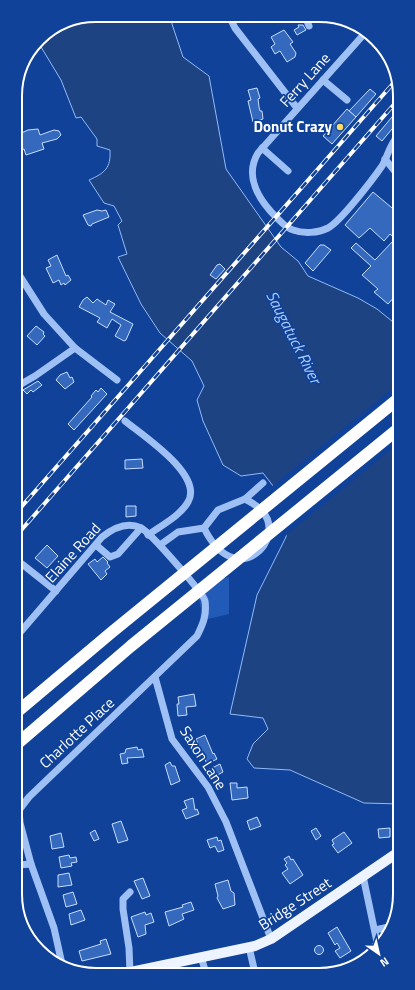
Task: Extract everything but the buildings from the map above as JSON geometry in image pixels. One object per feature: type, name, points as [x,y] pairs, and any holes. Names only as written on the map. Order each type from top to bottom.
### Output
[{"type":"highway","points":[[22,708],[166,587],[393,403]]},
{"type":"highway","points":[[22,740],[181,606],[393,433]]},
{"type":"main road","name":"Bridge Street","points":[[153,968],[249,947],[271,939],[393,856]]},
{"type":"street","points":[[232,22],[235,28],[297,108]]},
{"type":"street","points":[[307,22],[309,26]]},
{"type":"street","name":"Ferry Lane","points":[[362,36],[262,148],[254,161],[252,176],[258,192],[269,209],[292,230],[314,232],[328,228],[338,220],[380,168],[389,147],[393,143]]},
{"type":"street","points":[[323,80],[347,100]]},
{"type":"street","points":[[262,148],[288,171]]},
{"type":"street","points":[[385,159],[393,169]]},
{"type":"street","points":[[22,279],[44,314],[75,348],[117,380]]},
{"type":"street","points":[[22,384],[75,348]]},
{"type":"street","points":[[125,421],[169,456],[185,475],[192,489],[189,501],[179,514],[148,535]]},
{"type":"street","points":[[160,545],[178,532],[204,528],[218,510],[244,499],[262,483]]},
{"type":"street","points":[[204,528],[209,539],[230,558],[244,560],[254,555],[264,547],[270,533],[264,512],[255,504],[244,499]]},
{"type":"street","name":"Elaine Road","points":[[22,630],[96,544],[112,529],[126,526],[141,528]]},
{"type":"street","points":[[96,544],[110,557],[118,554],[141,528],[160,545],[205,599],[206,616],[197,636],[155,678]]},
{"type":"street","points":[[22,564],[56,591]]},
{"type":"street","name":"Charlotte Place","points":[[22,806],[29,796],[155,678]]},
{"type":"street","name":"Saxon Lane","points":[[155,678],[172,739],[208,787],[226,822],[271,939]]},
{"type":"street","name":"Charlotte Place","points":[[22,830],[32,864]]},
{"type":"street","points":[[22,865],[32,864],[54,928],[61,959]]},
{"type":"street","points":[[364,876],[376,934]]},
{"type":"street","points":[[130,892],[123,899],[123,909],[134,968]]},
{"type":"street","points":[[375,930],[384,928]]},
{"type":"street","points":[[249,947],[254,968]]},
{"type":"street","points":[[201,957],[204,968]]},
{"type":"shaded area","points":[[229,577],[229,614],[200,621],[201,610],[198,593],[220,579]]},
{"type":"water","name":"Saugatuck River","points":[[91,22],[171,22],[183,57],[209,76],[226,169],[281,247],[298,261],[308,276],[358,298],[377,309],[393,322],[393,804],[364,803],[290,770],[254,768],[247,759],[253,744],[268,729],[263,718],[230,714],[257,595],[286,537],[288,505],[263,473],[241,476],[223,465],[203,421],[197,400],[204,386],[192,361],[160,333],[141,304],[118,257],[127,254],[118,225],[122,221],[114,206],[104,203],[89,180],[99,175],[106,169],[108,166],[110,150],[97,146],[97,139],[81,117],[76,118],[61,80],[41,46],[51,37],[63,30],[82,23]]},
{"type":"pier","points":[[393,388],[393,448],[284,537],[286,505],[271,487]]},
{"type":"railway","points":[[22,506],[392,85]]},
{"type":"railway","points":[[22,529],[393,106]]},
{"type":"place","name":"Donut Crazy","points":[[340,127]]}]
